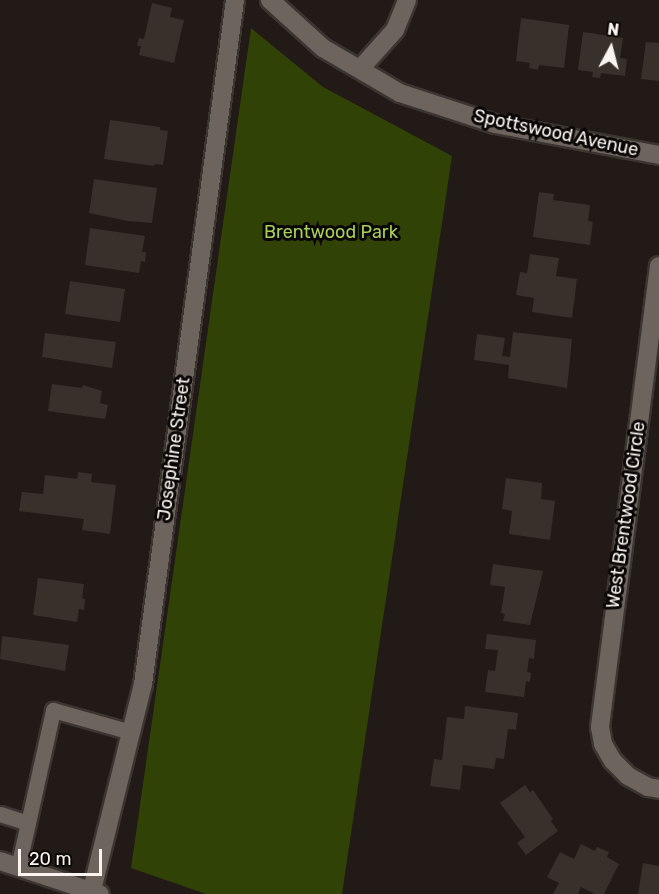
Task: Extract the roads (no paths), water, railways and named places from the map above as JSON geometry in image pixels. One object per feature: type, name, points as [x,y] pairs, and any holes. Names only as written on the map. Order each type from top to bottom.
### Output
[{"type":"street","name":"Josephine Street","points":[[94,893],[143,684],[235,0]]},
{"type":"street","name":"Spottswood Avenue","points":[[270,0],[323,48],[400,93],[495,124],[659,155]]},
{"type":"street","points":[[360,69],[395,30],[407,0]]},
{"type":"street","name":"West Brentwood Circle","points":[[659,267],[600,711],[603,744],[613,761],[628,776],[648,787],[659,789]]},
{"type":"street","points":[[0,861],[94,893]]},
{"type":"lane","points":[[18,867],[53,710],[131,732]]},
{"type":"lane","points":[[0,814],[28,823]]},
{"type":"park label","name":"Brentwood Park","points":[[331,232]]}]
